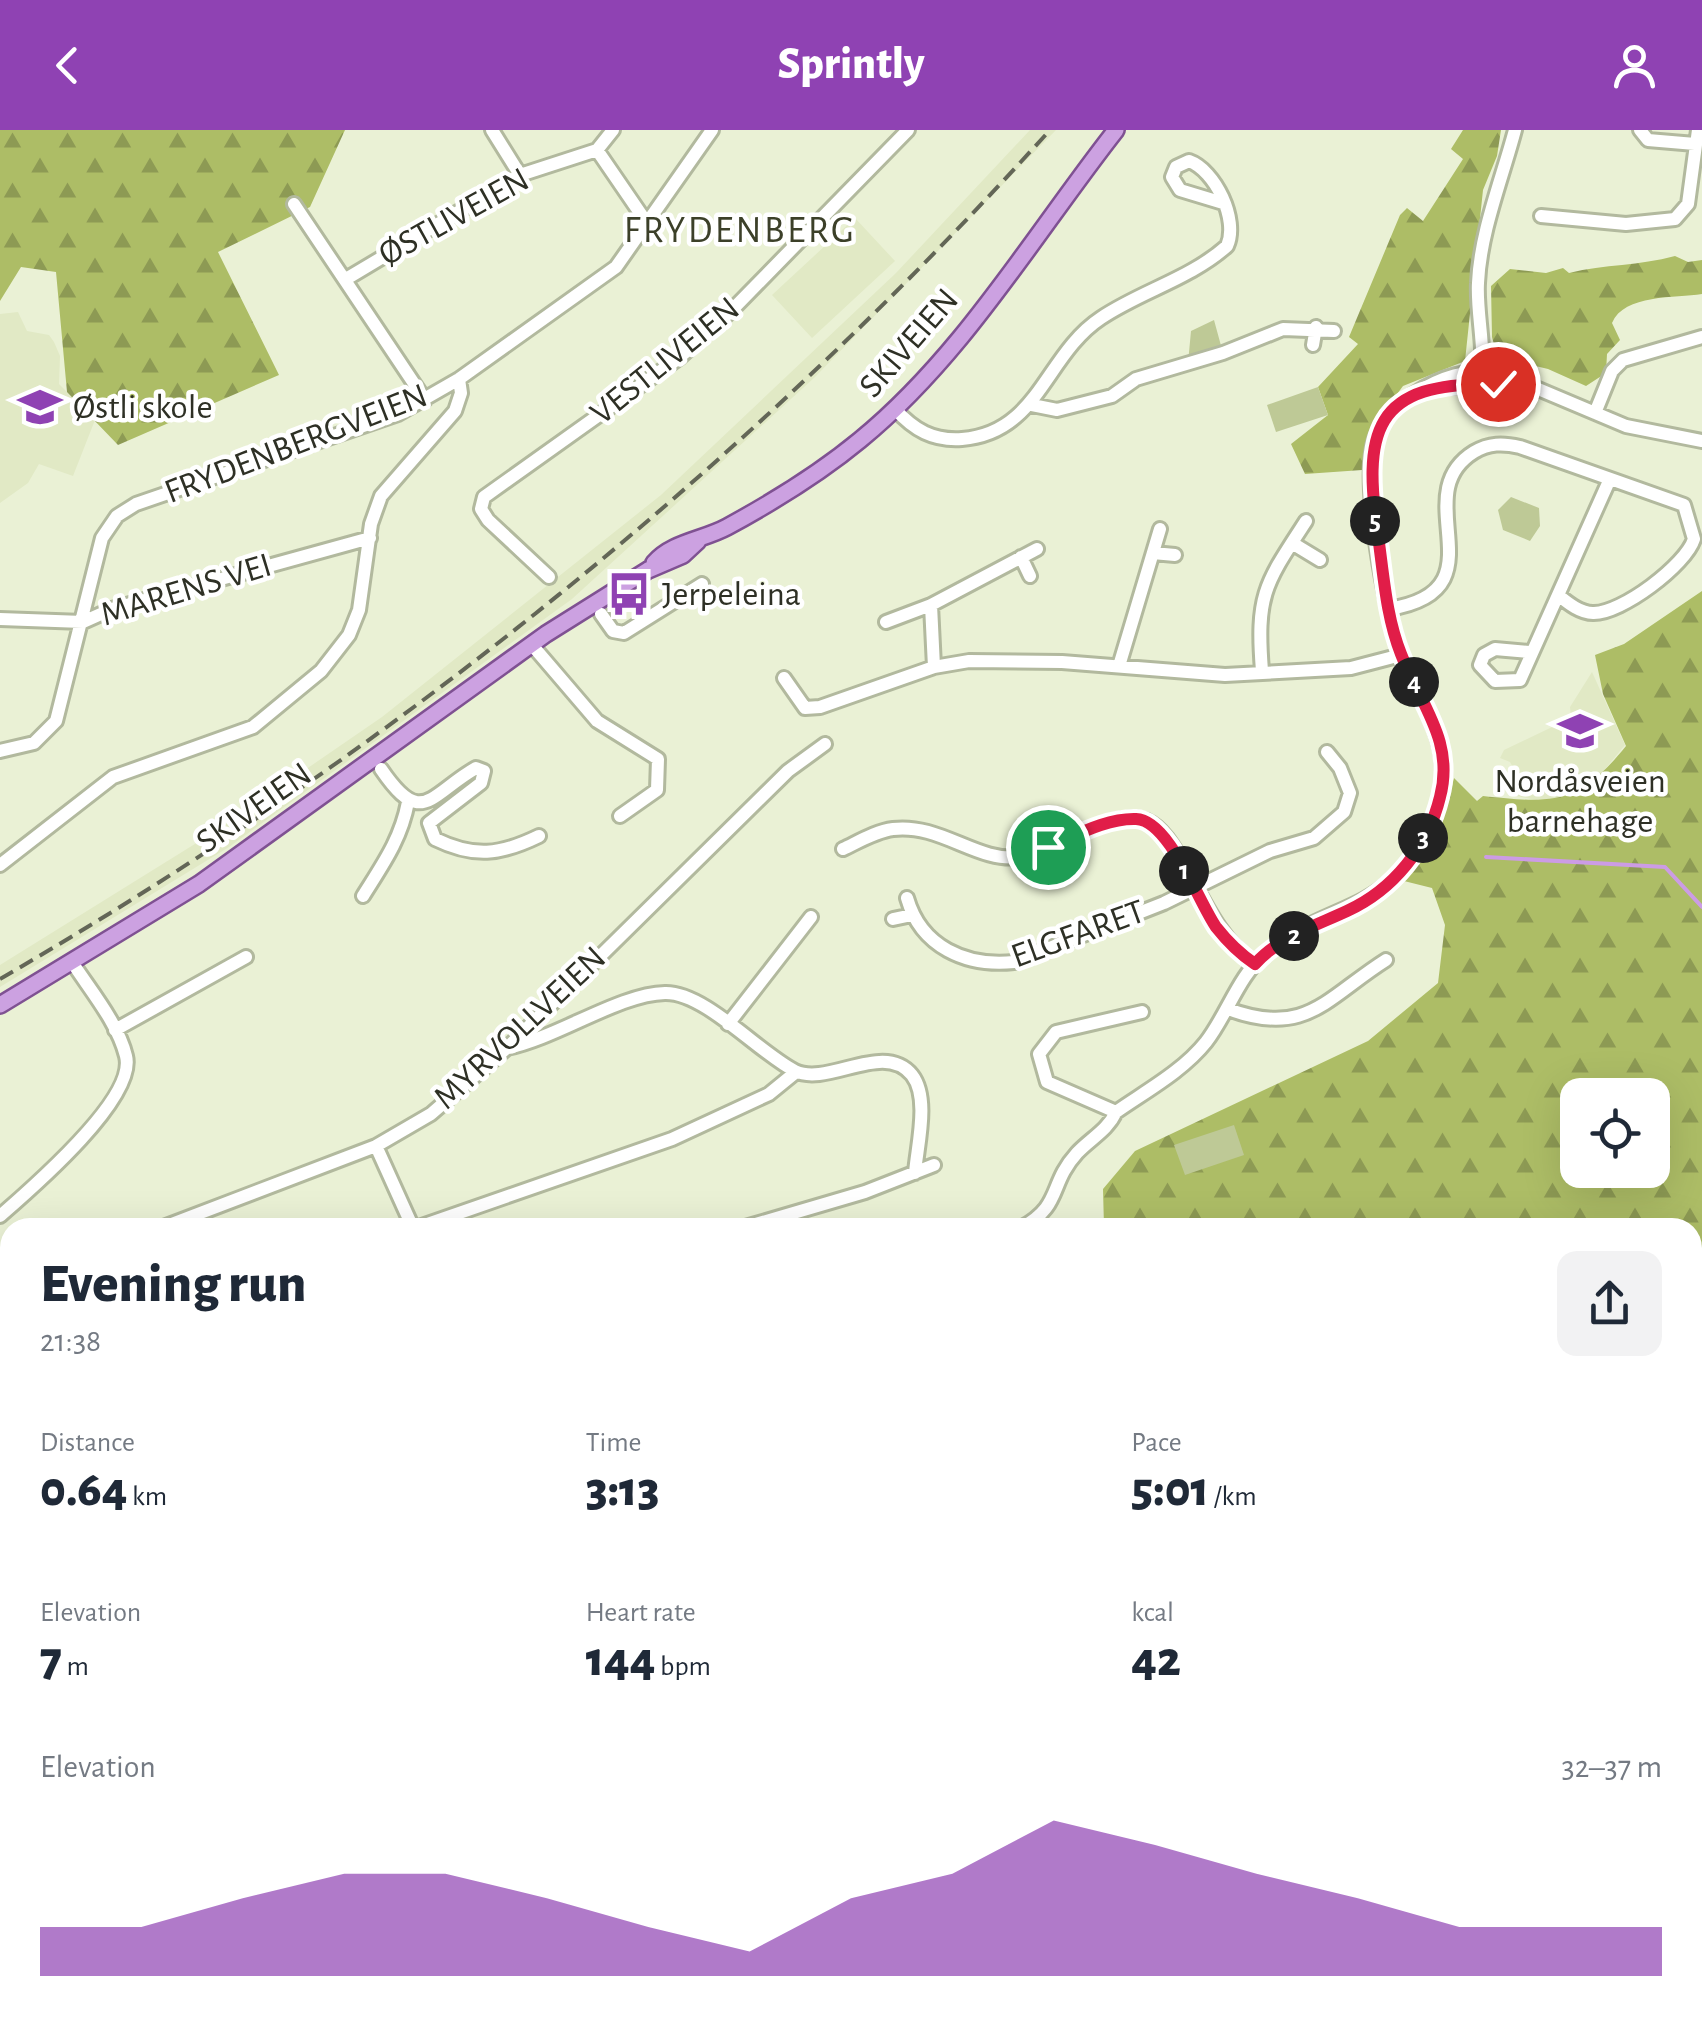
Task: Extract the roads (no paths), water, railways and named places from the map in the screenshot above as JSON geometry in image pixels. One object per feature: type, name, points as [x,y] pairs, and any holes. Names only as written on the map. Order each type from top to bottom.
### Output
[{"type":"main road","name":"SKIVEIEN","points":[[0,1005],[248,851],[532,645],[648,570],[678,544],[698,541],[806,479],[895,409],[943,356],[1116,130]]},
{"type":"street","points":[[492,130],[520,174]]},
{"type":"street","points":[[612,130],[597,150],[649,226]]},
{"type":"street","name":"FRYDENBERGVEIEN","points":[[0,750],[34,743],[56,721],[102,538],[126,509],[372,424],[425,400],[459,379],[601,280],[649,226],[712,130]]},
{"type":"street","name":"VESTLIVEIEN","points":[[549,577],[484,514],[484,497],[679,358],[731,312],[908,130]]},
{"type":"street","points":[[1479,374],[1478,281],[1515,130]]},
{"type":"street","points":[[1541,216],[1562,221],[1660,223],[1695,205],[1696,137],[1648,140],[1640,130]]},
{"type":"street","name":"ØSTLIVEIEN","points":[[346,279],[520,174],[597,150]]},
{"type":"street","points":[[895,409],[925,434],[958,440],[1006,426],[1032,405],[1081,333],[1227,246],[1232,222],[1222,203]]},
{"type":"street","points":[[294,204],[425,400]]},
{"type":"street","points":[[1032,405],[1057,410],[1112,396],[1136,379],[1283,329],[1316,327],[1334,331]]},
{"type":"street","points":[[1313,345],[1316,327]]},
{"type":"street","points":[[1595,413],[1612,372],[1623,360],[1702,337]]},
{"type":"street","points":[[1037,1218],[1049,1210],[1062,1172],[1116,1112],[1189,1059],[1228,1009],[1255,964],[1288,939],[1380,891],[1407,865],[1428,829],[1441,796],[1445,762],[1438,730],[1401,655],[1388,609],[1372,492],[1372,450],[1387,417],[1434,380],[1479,374],[1515,382],[1643,432],[1702,441]]},
{"type":"street","points":[[0,865],[113,777],[254,727],[304,688],[348,635],[359,610],[375,508],[389,482],[455,411],[461,393],[459,379]]},
{"type":"street","points":[[1388,609],[1428,597],[1447,576],[1451,558],[1447,488],[1456,470],[1474,452],[1505,444],[1684,505],[1694,526],[1691,548],[1649,586],[1605,612],[1583,612],[1558,596]]},
{"type":"street","points":[[1529,652],[1609,481]]},
{"type":"street","points":[[1262,672],[1262,601],[1267,579],[1306,521]]},
{"type":"street","points":[[1119,666],[1160,529]]},
{"type":"street","name":"MARENS VEI","points":[[0,618],[83,622],[112,609],[370,538]]},
{"type":"street","points":[[1292,543],[1320,560]]},
{"type":"street","points":[[886,622],[931,604],[1037,549]]},
{"type":"street","points":[[1154,553],[1175,555]]},
{"type":"street","points":[[1021,558],[1030,576]]},
{"type":"street","points":[[601,614],[613,630],[624,633],[702,584]]},
{"type":"street","points":[[931,604],[934,666]]},
{"type":"street","points":[[532,645],[597,721],[658,760],[657,790],[620,816]]},
{"type":"street","points":[[784,678],[805,708],[820,707],[934,666],[1002,660],[1205,674],[1351,668],[1401,655]]},
{"type":"street","name":"MYRVOLLVEIEN","points":[[187,1218],[376,1146],[431,1114],[507,1048],[788,771],[825,744]]},
{"type":"street","name":"ELGFARET","points":[[912,915],[938,947],[995,964],[1014,962],[1194,888],[1270,850],[1314,838],[1344,812],[1350,794],[1346,763],[1327,752]]},
{"type":"street","points":[[381,769],[408,802]]},
{"type":"street","points":[[408,802],[431,802],[480,769],[486,774],[482,783],[429,823],[434,839],[472,854],[495,854],[539,836]]},
{"type":"street","points":[[363,896],[389,859],[408,802]]},
{"type":"street","name":"ELGFARET","points":[[843,849],[860,849],[887,829],[907,828],[944,835],[998,856],[1017,857],[1112,822],[1137,819],[1150,823],[1164,836],[1217,927],[1255,964]]},
{"type":"street","points":[[894,919],[912,915],[907,898]]},
{"type":"street","points":[[728,1024],[811,917]]},
{"type":"street","points":[[115,1030],[246,957]]},
{"type":"street","points":[[1228,1009],[1267,1021],[1297,1018],[1346,992],[1386,960]]},
{"type":"street","points":[[0,1216],[71,1148],[116,1096],[128,1067],[115,1030],[72,962]]},
{"type":"street","points":[[507,1048],[664,992],[678,994],[796,1072],[822,1073],[883,1063],[906,1069],[917,1083],[919,1103],[915,1172]]},
{"type":"street","points":[[1116,1112],[1054,1089],[1042,1074],[1040,1054],[1056,1032],[1142,1012]]},
{"type":"street","points":[[451,1218],[672,1140],[769,1094],[796,1072]]},
{"type":"street","points":[[376,1146],[409,1218]]},
{"type":"street","points":[[773,1218],[934,1165]]},
{"type":"waterway","points":[[1486,857],[1665,867],[1702,907]]},
{"type":"railway","points":[[0,979],[287,798],[558,595],[688,486],[813,372],[934,254],[1050,130]]},
{"type":"place","name":"Østli skole","points":[[40,407]]},
{"type":"place","name":"Jerpeleina","points":[[629,594]]},
{"type":"place","name":"Nordåsveien barnehage","points":[[1580,731]]},
{"type":"district","name":"FRYDENBERG","points":[[740,231]]}]
